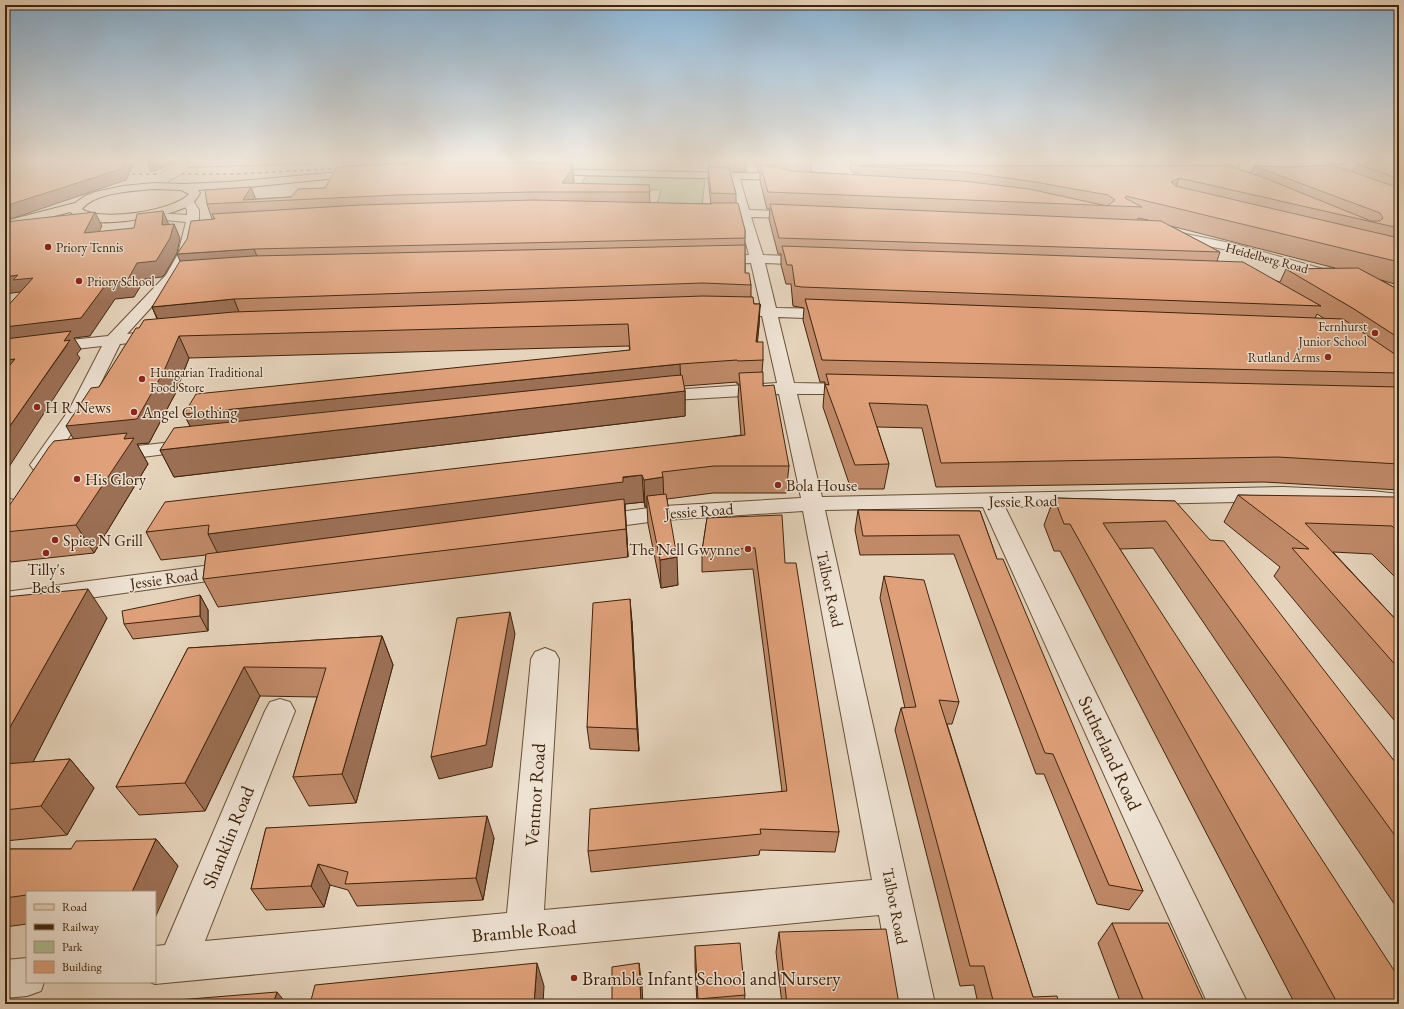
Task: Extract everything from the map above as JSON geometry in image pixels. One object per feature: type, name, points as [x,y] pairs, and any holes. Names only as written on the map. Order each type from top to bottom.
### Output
[{"type":"main road","points":[[5,225],[73,207]]},
{"type":"main road","points":[[76,207],[75,210],[77,214],[85,217],[113,218]]},
{"type":"main road","points":[[74,223],[143,215],[172,207]]},
{"type":"main road","points":[[5,232],[51,226]]},
{"type":"street","points":[[14,501],[78,411],[114,339],[179,277],[196,223],[192,207]]},
{"type":"street","name":"Talbot Road","points":[[742,207],[757,260],[813,504],[915,1004]]},
{"type":"street","points":[[699,212],[807,216]]},
{"type":"street","points":[[143,215],[172,216],[196,223]]},
{"type":"street","name":"Heidelberg Road","points":[[1211,255],[1176,235],[1230,247],[1349,281]]},
{"type":"street","points":[[702,261],[757,260],[821,262]]},
{"type":"street","points":[[717,311],[849,315]]},
{"type":"street","points":[[5,352],[114,339],[174,334]]},
{"type":"street","points":[[640,398],[671,394],[786,388],[873,390]]},
{"type":"street","points":[[98,456],[208,445]]},
{"type":"street","points":[[43,462],[66,460]]},
{"type":"street","name":"Jessie Road","points":[[578,524],[664,513],[813,504],[1282,494],[1372,498],[1399,501]]},
{"type":"street","points":[[1172,497],[1190,521]]},
{"type":"street","points":[[1372,498],[1399,523]]},
{"type":"street","name":"Sutherland Road","points":[[991,501],[1228,1004]]},
{"type":"street","name":"Jessie Road","points":[[5,601],[256,567]]},
{"type":"street","name":"Ventnor Road","points":[[524,931],[545,659]]},
{"type":"street","name":"Shanklin Road","points":[[166,964],[280,711]]},
{"type":"street","name":"Bramble Road","points":[[166,964],[893,896]]},
{"type":"street","points":[[5,979],[26,977]]},
{"type":"building","points":[[326,207],[739,207],[745,230],[745,238],[254,249],[177,254],[187,239],[191,221],[215,219],[212,214]]},
{"type":"building","points":[[771,207],[841,207],[1161,221],[1220,252],[779,238]]},
{"type":"building","points":[[1172,207],[1266,207],[1399,238],[1399,262]]},
{"type":"building","points":[[1307,207],[1337,207],[1371,221],[1380,221],[1383,218],[1380,213],[1364,207],[1399,207],[1399,228]]},
{"type":"building","name":"Priory School","points":[[163,211],[162,225],[174,224],[170,238],[156,261],[137,263],[127,281],[107,283],[81,318],[5,327],[5,309],[33,278],[13,280],[18,275],[5,277],[5,222],[95,212],[84,233],[134,228],[137,214]]},
{"type":"building","points":[[745,245],[745,273],[749,273],[751,285],[703,283],[234,299],[152,307],[180,261],[253,256]]},
{"type":"building","points":[[782,246],[1243,262],[1321,306],[802,287],[795,286],[792,265],[787,265]]},
{"type":"building","points":[[1358,268],[1399,290],[1399,338],[1354,309],[1286,269]]},
{"type":"building","points":[[703,296],[753,297],[754,304],[760,304],[756,342],[763,342],[763,360],[737,360],[680,364],[184,414],[196,394],[630,350],[628,324],[179,336],[164,371],[137,419],[66,426],[91,388],[99,387],[136,328],[139,328],[144,320],[234,312]]},
{"type":"building","points":[[805,299],[1343,319],[1399,357],[1399,373],[822,360]]},
{"type":"building","points":[[71,331],[64,341],[70,340],[5,433],[5,371],[15,359],[5,360],[5,339]]},
{"type":"building","points":[[763,372],[763,386],[774,385],[789,466],[714,466],[662,472],[663,477],[644,480],[642,475],[623,477],[623,482],[208,534],[209,525],[146,532],[165,502],[745,435],[739,373]]},
{"type":"building","points":[[826,374],[1399,387],[1399,464],[1278,457],[941,463],[927,405],[869,403],[889,464],[855,465],[825,384],[829,385]]},
{"type":"building","points":[[682,375],[685,391],[160,450],[174,428]]},
{"type":"building","points":[[127,433],[124,439],[134,438],[76,525],[5,532],[5,512],[54,441]]},
{"type":"building","points":[[666,494],[677,557],[660,560],[647,496]]},
{"type":"building","points":[[1238,495],[1396,497],[1399,501],[1399,533],[1392,526],[1305,523],[1399,623],[1399,669],[1292,548],[1309,549]]},
{"type":"building","points":[[1054,498],[1175,501],[1210,540],[1224,541],[1399,767],[1399,841],[1166,521],[1103,523],[1399,978],[1399,1004],[1338,1004],[1070,524],[1064,524]]},
{"type":"building","points":[[624,499],[626,529],[203,579],[206,554]]},
{"type":"building","points":[[858,510],[980,511],[997,559],[1003,559],[1143,891],[1109,885],[1053,754],[1045,753],[959,535],[863,536]]},
{"type":"building","points":[[782,515],[785,563],[796,563],[839,832],[760,829],[761,834],[588,851],[590,809],[787,791],[755,548],[702,551],[707,518]]},
{"type":"building","points":[[884,576],[924,580],[959,702],[939,700],[1033,997],[1057,996],[1059,1004],[994,1004],[984,966],[970,966],[901,708],[916,707]]},
{"type":"building","points":[[88,589],[5,736],[5,597]]},
{"type":"building","points":[[200,595],[200,616],[124,624],[122,611]]},
{"type":"building","points":[[630,599],[637,729],[587,727],[593,603]]},
{"type":"building","points":[[510,612],[486,745],[431,757],[457,618]]},
{"type":"building","points":[[382,636],[342,774],[293,777],[326,668],[244,667],[185,783],[116,787],[188,648]]},
{"type":"building","points":[[70,759],[41,806],[5,810],[5,764]]},
{"type":"building","points":[[487,816],[476,878],[345,884],[348,872],[318,864],[311,886],[251,889],[266,828]]},
{"type":"building","points":[[156,839],[132,891],[26,891],[26,895],[5,898],[5,849],[71,849],[76,841]]},
{"type":"building","points":[[1112,923],[1168,923],[1205,1004],[1145,1004]]},
{"type":"building","points":[[886,929],[899,1004],[787,1004],[779,932]]},
{"type":"building","points":[[740,943],[745,995],[698,999],[695,946]]},
{"type":"building","points":[[537,963],[534,1004],[310,1004],[315,985]]},
{"type":"building","points":[[639,963],[641,1004],[612,1004],[612,967]]},
{"type":"building","points":[[277,992],[273,1004],[128,1004]]},
{"type":"place","name":"Priory Tennis","points":[[48,247]]},
{"type":"place","name":"Priory School","points":[[79,281]]},
{"type":"place","name":"Fernhurst Junior School","points":[[1375,333]]},
{"type":"place","name":"Rutland Arms","points":[[1328,357]]},
{"type":"place","name":"Hungarian Traditional Food Store","points":[[142,379]]},
{"type":"place","name":"H R News","points":[[37,407]]},
{"type":"place","name":"Angel Clothing","points":[[134,412]]},
{"type":"place","name":"His Glory","points":[[77,479]]},
{"type":"place","name":"Bola House","points":[[778,485]]},
{"type":"place","name":"Spice N Grill","points":[[55,540]]},
{"type":"place","name":"The Nell Gwynne","points":[[748,549]]},
{"type":"place","name":"Tilly's Beds","points":[[46,553]]},
{"type":"place","name":"Bramble Infant School and Nursery","points":[[574,978]]}]
